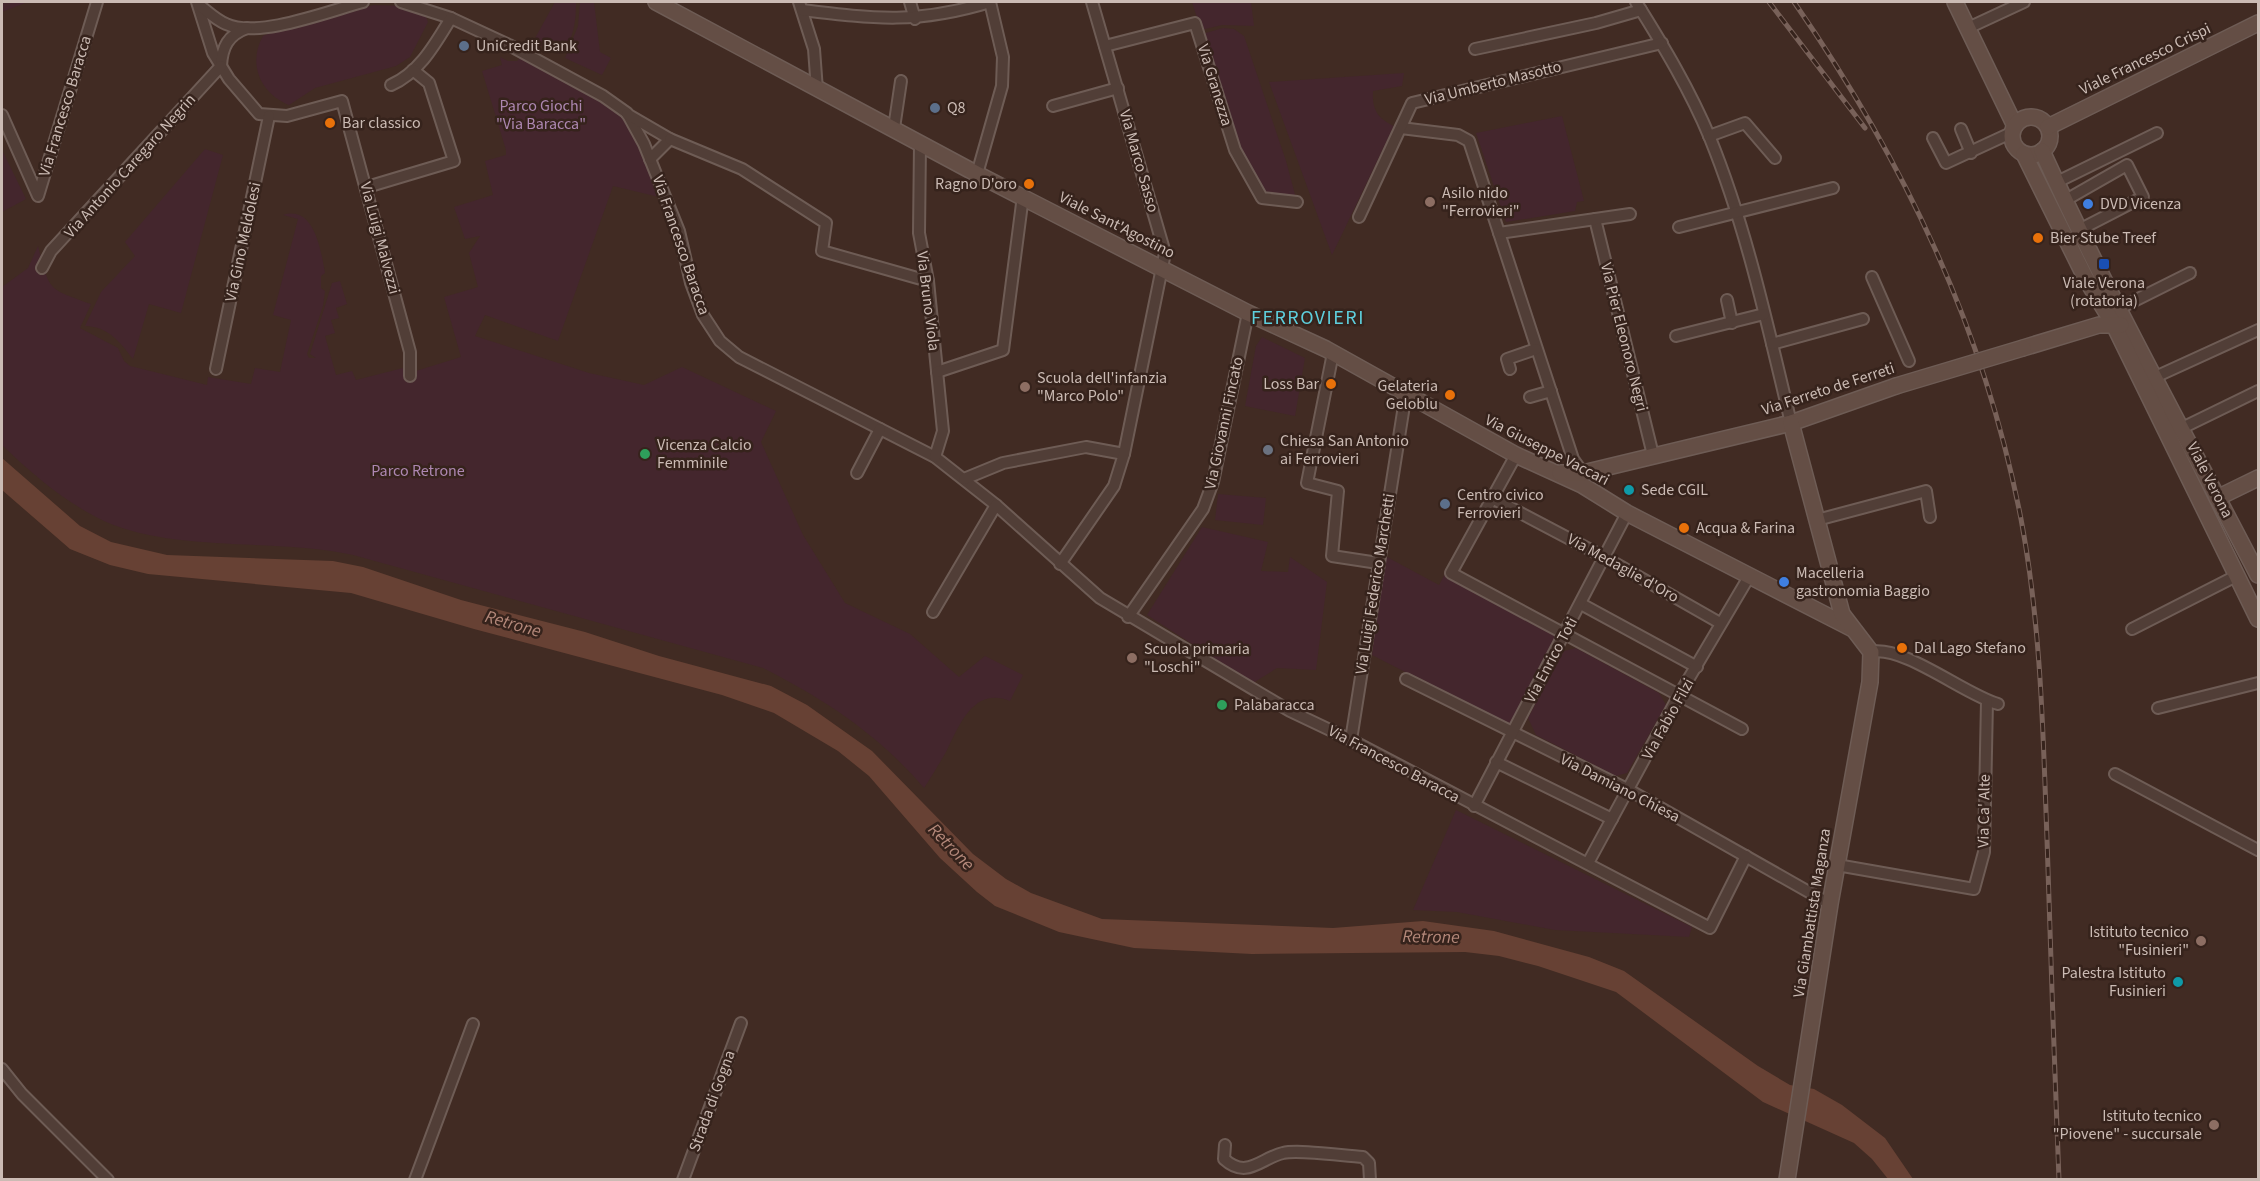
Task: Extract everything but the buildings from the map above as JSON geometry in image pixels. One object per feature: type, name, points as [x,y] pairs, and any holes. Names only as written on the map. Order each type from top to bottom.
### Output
[{"type":"main road","name":"Viale Sant'Agostino","points":[[656,2],[977,174],[1248,313],[1329,351]]},
{"type":"main road","points":[[1955,2],[2017,126],[2015,147],[2024,154],[2086,279],[2097,314],[2093,322],[2076,332]]},
{"type":"main road","name":"Viale Francesco Crispi","points":[[2048,128],[2259,23]]},
{"type":"main road","points":[[2017,126],[2039,119],[2048,128],[2049,142],[2042,151],[2035,155],[2024,154]]},
{"type":"main road","points":[[2042,151],[2116,316]]},
{"type":"main road","points":[[2086,279],[2123,327],[2134,355]]},
{"type":"main road","name":"Via Ferreto de Ferreti","points":[[1557,473],[1583,479],[1653,455],[1791,423],[1896,386],[2076,332],[2116,316]]},
{"type":"main road","name":"Viale Verona","points":[[2076,332],[2106,335],[2114,339],[2134,355],[2153,378],[2259,575]]},
{"type":"main road","name":"Via Giuseppe Vaccari","points":[[1329,351],[1516,455],[1557,473]]},
{"type":"main road","name":"Viale Verona","points":[[2134,355],[2259,619]]},
{"type":"main road","points":[[1791,423],[1842,614],[1851,628],[1868,645],[1871,652]]},
{"type":"main road","points":[[2217,498],[2259,478]]},
{"type":"main road","name":"Via Giuseppe Vaccari","points":[[1583,479],[1627,513],[1819,609],[1851,628]]},
{"type":"main road","points":[[1819,609],[1828,604],[1834,588]]},
{"type":"main road","name":"Via Giambattista Maganza","points":[[1787,1179],[1794,1122],[1830,904],[1870,682],[1871,652]]},
{"type":"street","name":"Via Francesco Baracca","points":[[2,115],[38,196],[98,2]]},
{"type":"street","points":[[198,3],[227,25],[248,28],[269,27],[363,2]]},
{"type":"street","name":"Via Francesco Baracca","points":[[401,2],[452,18],[555,68],[603,96],[627,114],[650,159],[679,231],[691,283],[704,315],[720,340],[739,357],[935,457],[996,505],[1100,598],[1128,617],[1290,711],[1351,740],[1710,928],[1746,856]]},
{"type":"street","points":[[910,2],[915,19]]},
{"type":"street","points":[[817,90],[814,49],[801,6],[874,19],[915,19],[990,2],[1003,57],[1002,86],[977,174]]},
{"type":"street","name":"Via Marco Sasso","points":[[1060,564],[1114,486],[1124,454],[1164,269],[1165,253],[1092,2]]},
{"type":"street","points":[[1968,28],[2024,2]]},
{"type":"street","points":[[198,3],[213,53],[221,66],[259,114],[269,116]]},
{"type":"street","points":[[1475,49],[1596,23],[1638,6],[1662,43],[1709,136],[1735,212],[1772,344],[1791,423]]},
{"type":"street","points":[[391,85],[406,78],[428,56],[452,18]]},
{"type":"street","name":"Via Granezza","points":[[1106,46],[1196,23],[1235,150],[1245,169],[1262,198],[1297,202]]},
{"type":"street","points":[[221,66],[222,49],[236,32],[248,28]]},
{"type":"street","name":"Via Umberto Masotto","points":[[1359,217],[1412,103],[1662,43]]},
{"type":"street","name":"Via Antonio Caregaro Negrin","points":[[42,268],[51,251],[221,66]]},
{"type":"street","points":[[367,187],[454,162],[429,83],[414,70]]},
{"type":"street","points":[[894,128],[901,81]]},
{"type":"street","name":"Via Marco Sasso","points":[[1053,106],[1118,88]]},
{"type":"street","name":"Via Luigi Malvezzi","points":[[269,116],[286,116],[342,100],[410,352],[410,376]]},
{"type":"street","points":[[627,114],[670,139],[742,169],[826,223],[822,251],[928,281]]},
{"type":"street","name":"Via Gino Meldolesi","points":[[216,369],[269,116]]},
{"type":"street","points":[[1709,136],[1745,123],[1775,159]]},
{"type":"street","points":[[1933,138],[1946,163],[1971,153],[2017,126]]},
{"type":"street","points":[[1401,128],[1458,135],[1469,141],[1536,350],[1573,459],[1583,479]]},
{"type":"street","points":[[1961,129],[1971,153]]},
{"type":"street","points":[[2055,183],[2157,133]]},
{"type":"street","points":[[650,159],[670,139]]},
{"type":"street","name":"Via Bruno Viola","points":[[920,144],[919,233],[928,281],[943,431],[935,457]]},
{"type":"street","points":[[2064,201],[2127,165],[2143,197],[2079,230]]},
{"type":"street","points":[[1679,227],[1833,188]]},
{"type":"street","points":[[937,372],[1003,350],[1023,196]]},
{"type":"street","points":[[1499,233],[1630,214]]},
{"type":"street","name":"Via Pier Eleonoro Negri","points":[[1595,219],[1653,455]]},
{"type":"street","points":[[2116,316],[2190,273]]},
{"type":"street","points":[[1872,277],[1909,361]]},
{"type":"street","points":[[1727,300],[1732,323]]},
{"type":"street","name":"Via Giovanni Fincato","points":[[1128,617],[1203,509],[1210,491],[1248,313]]},
{"type":"street","points":[[1676,336],[1764,314]]},
{"type":"street","points":[[1772,344],[1863,320]]},
{"type":"street","points":[[2153,378],[2259,330]]},
{"type":"street","points":[[1510,369],[1507,359],[1536,350]]},
{"type":"street","points":[[1329,351],[1307,483],[1338,491],[1332,556],[1378,563]]},
{"type":"street","points":[[1530,397],[1551,391]]},
{"type":"street","points":[[2180,429],[2259,391]]},
{"type":"street","name":"Via Luigi Federico Marchetti","points":[[1351,740],[1406,393]]},
{"type":"street","points":[[857,473],[880,429]]},
{"type":"street","points":[[964,479],[1003,463],[1086,447],[1124,454]]},
{"type":"street","points":[[1516,455],[1451,573],[1742,729]]},
{"type":"street","points":[[1817,519],[1926,491],[1930,517]]},
{"type":"street","name":"Via Medaglie d'Oro","points":[[1492,498],[1606,558],[1720,623]]},
{"type":"street","points":[[933,612],[996,505]]},
{"type":"street","name":"Via Enrico Toti","points":[[1474,806],[1606,558],[1627,513]]},
{"type":"street","name":"Via Fabio Filzi","points":[[1587,863],[1679,695],[1750,575]]},
{"type":"street","points":[[2132,629],[2238,575]]},
{"type":"street","points":[[1581,604],[1696,667]]},
{"type":"street","name":"Via Ca' Alte","points":[[1837,865],[1974,889],[1984,852],[1992,702],[1951,680],[1887,652],[1871,652]]},
{"type":"street","name":"Via Damiano Chiesa","points":[[1406,679],[1512,734],[1629,790],[1830,904]]},
{"type":"street","points":[[2158,708],[2259,683]]},
{"type":"street","points":[[1496,762],[1612,819]]},
{"type":"street","points":[[2115,774],[2259,850]]},
{"type":"street","name":"Strada di Gogna","points":[[683,1179],[741,1023]]},
{"type":"street","points":[[415,1179],[473,1024]]},
{"type":"street","points":[[2,1069],[22,1094],[108,1179]]},
{"type":"street","points":[[1225,1144],[1224,1159],[1231,1166],[1255,1168],[1284,1152],[1363,1157],[1369,1163],[1370,1179]]},
{"type":"green space","points":[[2,2],[25,2],[25,3],[2,12]]},
{"type":"green space","points":[[555,2],[576,2],[575,23],[571,37],[559,54],[533,42]]},
{"type":"green space","points":[[580,2],[594,2],[600,52],[611,58],[602,75],[565,58],[578,26]]},
{"type":"green space","points":[[1192,2],[1251,2],[1254,26],[1222,25],[1201,30]]},
{"type":"green space","points":[[374,5],[405,7],[420,11],[425,16],[428,22],[410,57],[396,66],[315,88],[289,105],[271,94],[264,86],[259,77],[256,57],[263,36],[281,28]]},
{"type":"green space","points":[[1223,28],[1234,29],[1244,36],[1286,161],[1297,202],[1262,198],[1235,150],[1199,35]]},
{"type":"green space","name":"Parco Retrone","points":[[522,56],[589,88],[622,113],[639,141],[659,197],[613,186],[558,341],[485,315],[475,336],[589,373],[644,385],[682,367],[776,411],[761,442],[803,535],[845,603],[910,634],[959,677],[985,656],[1023,675],[1010,701],[997,698],[986,699],[969,711],[924,788],[889,751],[850,720],[763,668],[353,555],[291,547],[193,541],[132,531],[104,521],[76,506],[37,477],[2,445],[2,287],[28,268],[38,246],[45,272],[52,286],[66,295],[91,304],[80,328],[118,348],[124,361],[130,366],[207,385],[208,377],[251,384],[255,368],[280,372],[291,320],[273,315],[298,219],[283,215],[294,214],[309,223],[314,232],[325,273],[321,276],[321,288],[325,291],[323,306],[307,354],[309,358],[316,358],[310,354],[332,283],[340,281],[347,304],[336,308],[339,318],[331,320],[335,333],[325,336],[336,375],[352,371],[356,380],[403,368],[406,374],[461,357],[444,297],[478,287],[469,253],[480,236],[465,239],[454,207],[493,195],[485,161],[506,155],[506,150],[482,71],[502,65],[500,57],[508,61],[517,61]]},
{"type":"green space","points":[[1404,73],[1402,86],[1373,91],[1373,103],[1377,112],[1383,120],[1394,126],[1332,255],[1269,82]]},
{"type":"green space","points":[[1562,116],[1584,201],[1577,202],[1575,211],[1506,222],[1476,133]]},
{"type":"green space","points":[[205,149],[223,155],[181,313],[149,304],[133,359],[113,336],[101,329],[85,326],[101,292],[135,256],[125,242]]},
{"type":"green space","points":[[2,150],[26,199],[2,212]]},
{"type":"green space","points":[[1262,337],[1305,358],[1295,416],[1245,406],[1256,346]]},
{"type":"green space","points":[[1218,494],[1266,498],[1263,525],[1215,520]]},
{"type":"green space","points":[[1202,527],[1268,542],[1261,571],[1288,572],[1290,557],[1327,582],[1316,670],[1277,668],[1253,683],[1147,615]]},
{"type":"green space","points":[[1385,556],[1439,585],[1445,574],[1560,634],[1513,723],[1509,725],[1372,655]]},
{"type":"green space","points":[[1576,648],[1659,693],[1666,705],[1627,773],[1616,776],[1536,735],[1528,718],[1564,651]]},
{"type":"green space","points":[[1456,810],[1692,927],[1689,937],[1555,930],[1457,912],[1413,910]]},
{"type":"water","name":"Retrone","points":[[2,458],[80,526],[111,542],[167,555],[333,561],[363,567],[461,600],[585,632],[659,656],[771,686],[807,705],[872,751],[973,854],[1006,879],[1031,893],[1102,919],[1333,928],[1423,921],[1494,931],[1589,957],[1624,971],[1758,1066],[1790,1085],[1814,1089],[1842,1105],[1885,1138],[1913,1179],[1888,1179],[1872,1159],[1854,1143],[1763,1102],[1616,992],[1538,966],[1499,956],[1465,952],[1252,954],[1134,948],[1059,932],[995,906],[940,858],[869,776],[838,751],[774,713],[722,695],[474,629],[351,593],[148,574],[110,565],[70,549],[2,490]]},
{"type":"railway","points":[[1769,2],[1865,128]]},
{"type":"railway","points":[[1794,2],[1871,123],[1935,248],[1962,313],[1985,380],[2005,448],[2021,519],[2033,599],[2040,679],[2059,1180]]},
{"type":"place","name":"UniCredit Bank","points":[[464,46]]},
{"type":"place","name":"Q8","points":[[935,108]]},
{"type":"place","name":"Bar classico","points":[[330,123]]},
{"type":"place","name":"Ragno D'oro","points":[[1029,184]]},
{"type":"place","name":"Asilo nido \"Ferrovieri\"","points":[[1430,202]]},
{"type":"place","name":"DVD Vicenza","points":[[2088,204]]},
{"type":"place","name":"Bier Stube Treef","points":[[2038,238]]},
{"type":"place","name":"Viale Verona (rotatoria)","points":[[2104,264]]},
{"type":"place","name":"Loss Bar","points":[[1331,384]]},
{"type":"place","name":"Scuola dell'infanzia \"Marco Polo\"","points":[[1025,387]]},
{"type":"place","name":"Gelateria Geloblu","points":[[1450,395]]},
{"type":"place","name":"Chiesa San Antonio ai Ferrovieri","points":[[1268,450]]},
{"type":"place","name":"Vicenza Calcio Femminile","points":[[645,454]]},
{"type":"place","name":"Sede CGIL","points":[[1629,490]]},
{"type":"place","name":"Centro civico Ferrovieri","points":[[1445,504]]},
{"type":"place","name":"Acqua & Farina","points":[[1684,528]]},
{"type":"place","name":"Macelleria gastronomia Baggio","points":[[1784,582]]},
{"type":"place","name":"Dal Lago Stefano","points":[[1902,648]]},
{"type":"place","name":"Scuola primaria \"Loschi\"","points":[[1132,658]]},
{"type":"place","name":"Palabaracca","points":[[1222,705]]},
{"type":"place","name":"Istituto tecnico \"Fusinieri\"","points":[[2201,941]]},
{"type":"place","name":"Palestra Istituto Fusinieri","points":[[2178,982]]},
{"type":"place","name":"Istituto tecnico \"Piovene\" - succursale","points":[[2214,1125]]},
{"type":"district","name":"FERROVIERI","points":[[1308,318]]},
{"type":"park label","name":"Parco Giochi \"Via Baracca\"","points":[[541,115]]}]
